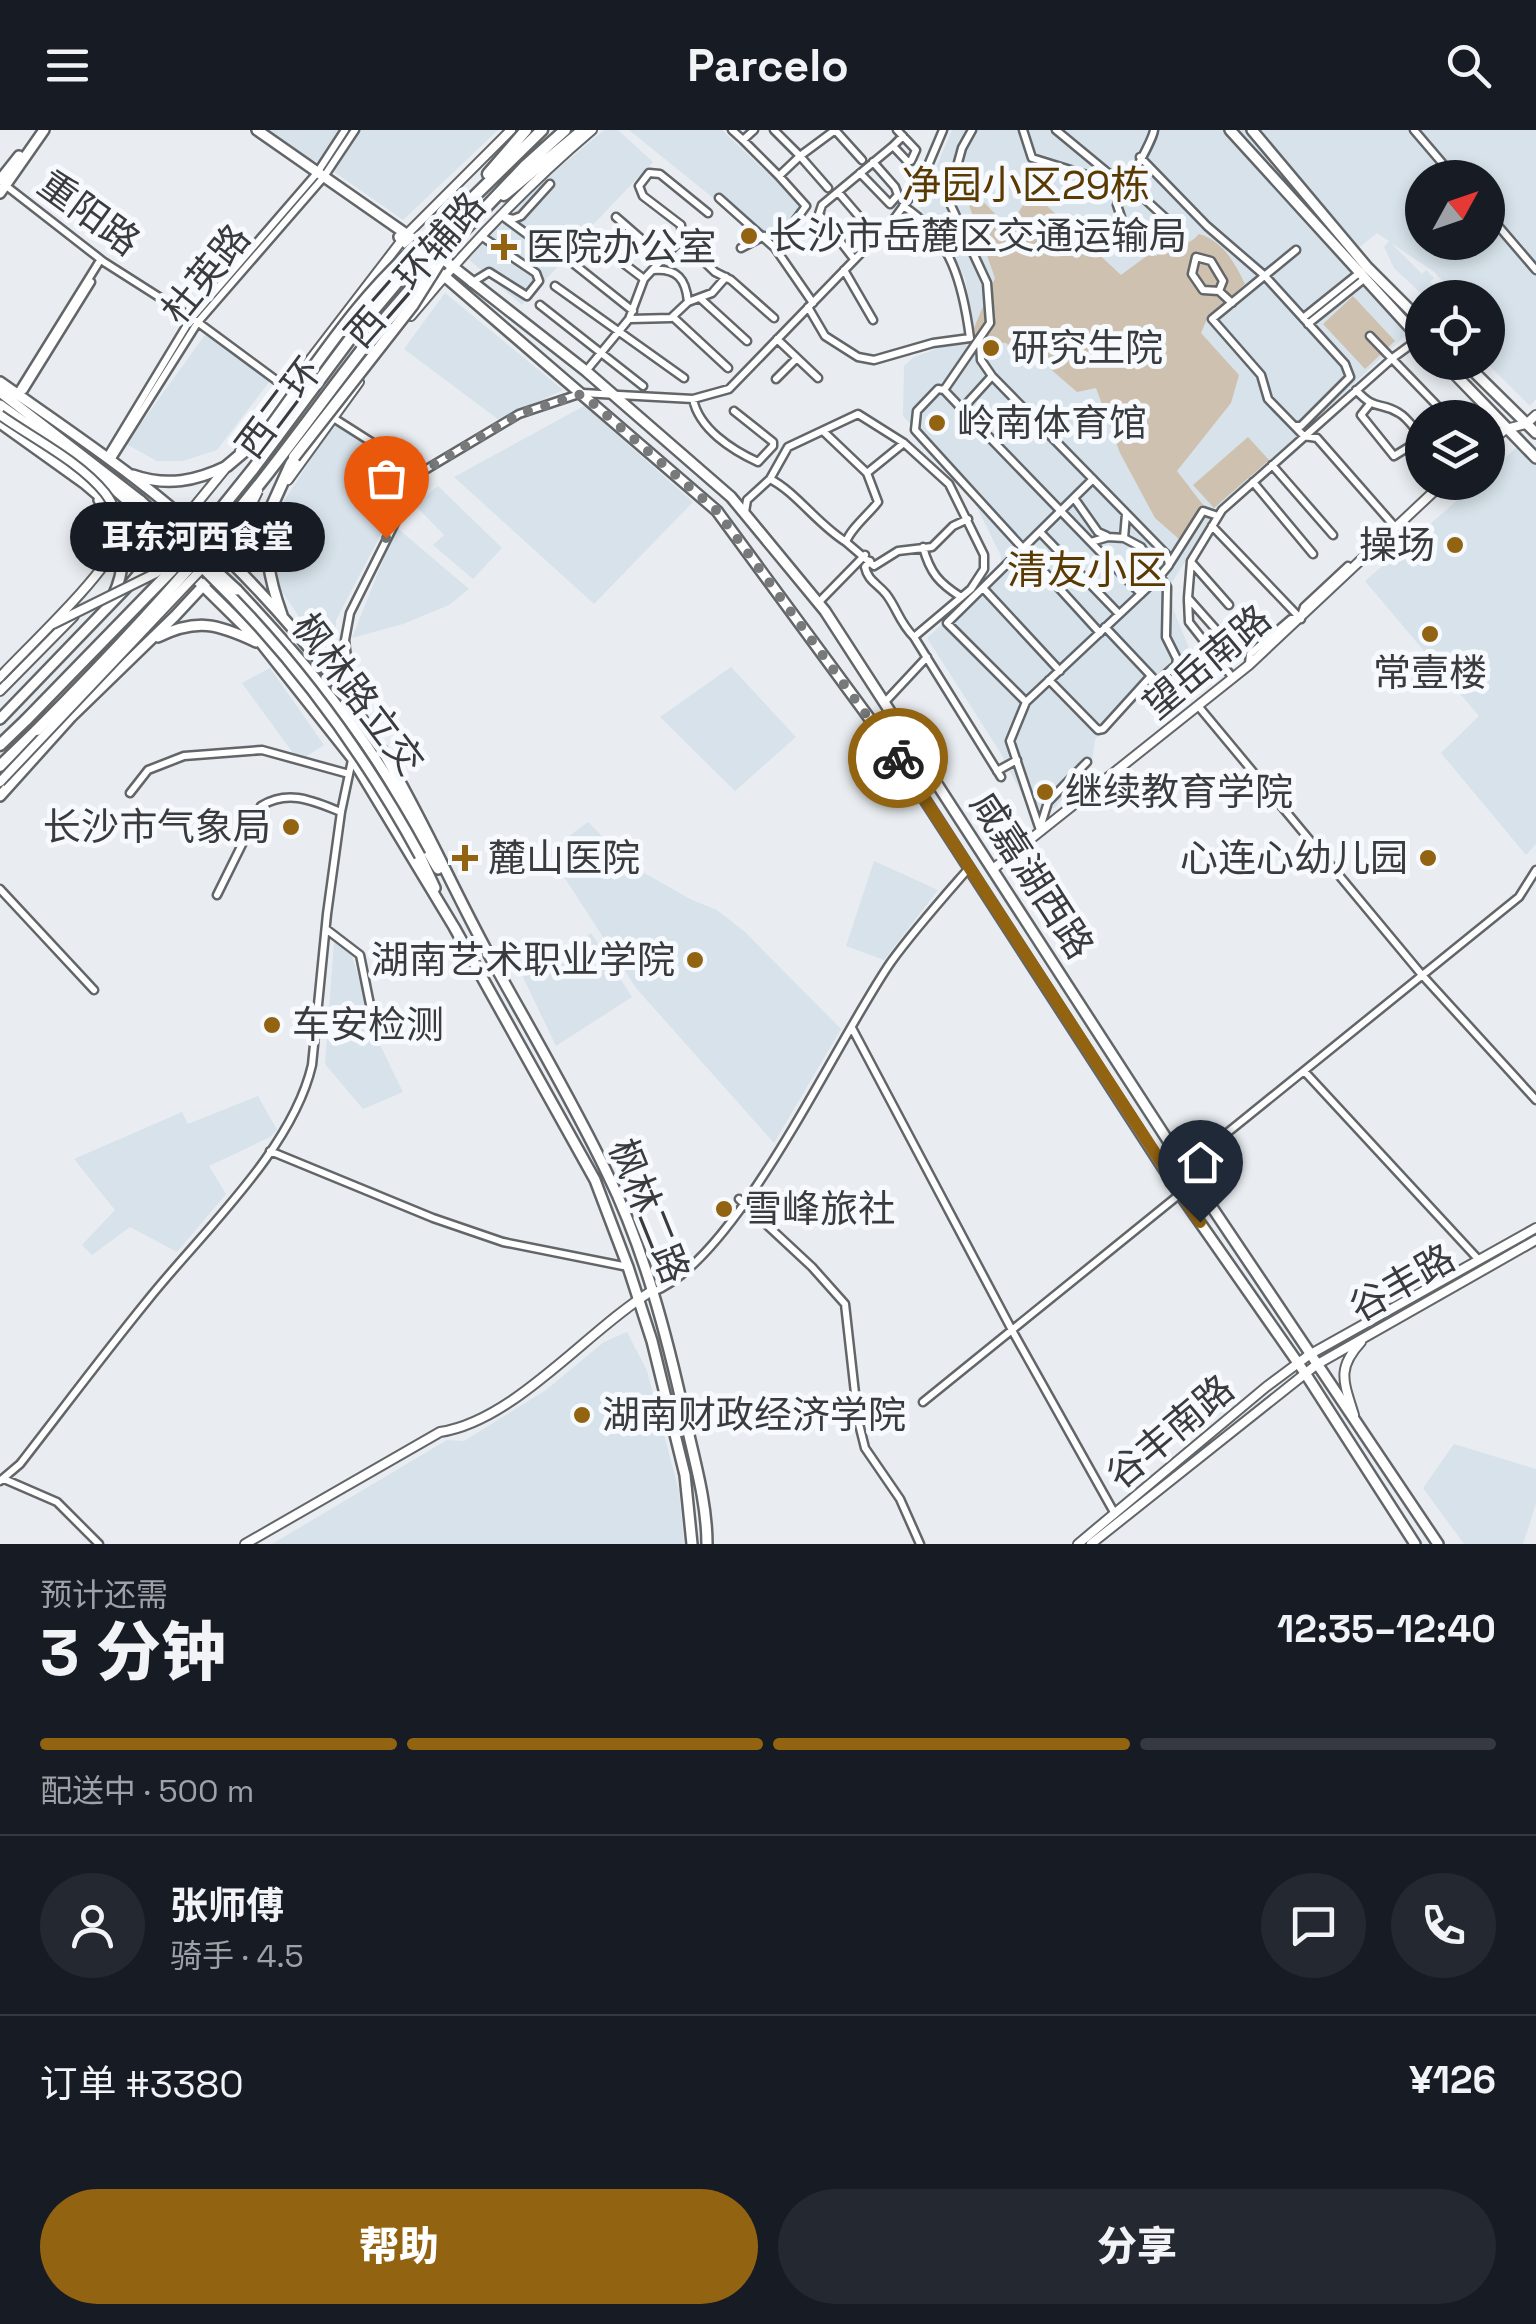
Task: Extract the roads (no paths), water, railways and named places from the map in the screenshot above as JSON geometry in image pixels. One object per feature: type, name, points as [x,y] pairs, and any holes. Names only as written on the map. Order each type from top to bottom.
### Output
[{"type":"highway","points":[[471,199],[499,159],[526,130]]},
{"type":"highway","name":"西二环","points":[[0,744],[192,546],[354,335],[446,224],[542,130]]},
{"type":"highway","name":"西二环","points":[[0,766],[175,587],[263,480],[414,282],[565,130]]},
{"type":"highway","points":[[483,210],[583,130]]},
{"type":"highway","points":[[227,466],[266,432],[394,267],[446,224]]},
{"type":"highway","points":[[271,508],[294,457],[412,306],[450,245]]},
{"type":"main road","points":[[1,186],[42,130]]},
{"type":"main road","name":"咸嘉湖西路","points":[[254,130],[405,238],[452,266],[586,371],[732,497],[818,603],[885,702],[1184,1167],[1438,1544]]},
{"type":"main road","points":[[1230,130],[1405,323]]},
{"type":"main road","points":[[1252,130],[1367,267],[1405,305]]},
{"type":"main road","name":"咸嘉湖西路","points":[[405,238],[717,511],[892,749],[1180,1194],[1298,1364],[1301,1376],[1415,1544]]},
{"type":"main road","points":[[1460,380],[1536,458]]},
{"type":"main road","points":[[1482,380],[1536,434]]},
{"type":"main road","name":"枫林二路","points":[[0,382],[122,469],[185,518],[228,559],[352,706],[403,788],[471,923],[608,1174],[650,1292],[696,1467],[707,1544]]},
{"type":"main road","name":"枫林路立交","points":[[0,392],[141,501],[274,629],[372,752],[423,853]]},
{"type":"main road","name":"枫林路立交","points":[[0,405],[126,499],[262,630],[362,756],[423,853]]},
{"type":"main road","points":[[0,423],[84,483],[116,523],[123,549],[120,578],[102,612]]},
{"type":"main road","points":[[122,469],[154,481],[180,482],[207,476],[227,466]]},
{"type":"main road","name":"枫林二路","points":[[84,483],[204,586],[260,644],[352,758],[454,927],[595,1180],[628,1267],[685,1475],[692,1544]]},
{"type":"main road","points":[[271,508],[266,531],[269,573],[285,622]]},
{"type":"main road","name":"西二环辅路","points":[[0,719],[185,518]]},
{"type":"main road","points":[[0,796],[71,716],[228,559]]},
{"type":"main road","points":[[146,642],[180,627],[210,625],[226,627],[260,644]]},
{"type":"main road","name":"枫林二路","points":[[423,853],[471,923]]},
{"type":"main road","name":"枫林二路","points":[[423,853],[454,927]]},
{"type":"street","name":"杜英路","points":[[319,177],[345,130]]},
{"type":"street","name":"杜英路","points":[[109,459],[194,321],[319,177],[354,130]]},
{"type":"street","name":"西二环辅路","points":[[185,518],[405,238],[511,130]]},
{"type":"street","name":"西二环辅路","points":[[228,559],[271,508],[332,418],[444,275],[500,214],[592,130]]},
{"type":"street","points":[[732,130],[806,206],[775,248]]},
{"type":"street","points":[[743,140],[754,130]]},
{"type":"street","points":[[774,130],[828,188]]},
{"type":"street","points":[[779,176],[835,130],[862,160]]},
{"type":"street","points":[[352,706],[345,640],[350,613],[420,473],[519,414],[582,394],[693,399],[729,389],[903,206],[921,182],[944,130]]},
{"type":"street","points":[[972,130],[962,148],[948,199],[987,283],[990,324],[944,390],[936,391],[918,411],[915,430],[1102,630],[1159,680],[1176,666],[1177,659],[1166,637],[1167,587],[1141,547],[1098,532],[1074,498]]},
{"type":"street","points":[[1023,130],[1032,158],[1124,186],[1136,191],[1172,225],[1157,244],[1149,244],[1122,220],[1116,205],[1124,186],[1140,157],[1154,139],[1154,130]]},
{"type":"street","points":[[1056,130],[1124,186]]},
{"type":"street","points":[[1414,130],[1440,160]]},
{"type":"street","points":[[854,260],[818,214],[822,205],[893,146],[900,133],[916,150],[911,161],[893,146]]},
{"type":"street","points":[[1140,157],[1207,226],[1264,276],[1345,364],[1350,377],[1301,426],[1294,426]]},
{"type":"street","points":[[860,173],[890,204],[898,195],[895,187],[873,162]]},
{"type":"street","points":[[586,371],[629,319],[644,279],[682,238],[681,225],[643,196],[640,186],[649,172],[660,174],[708,212]]},
{"type":"street","points":[[500,214],[513,219],[520,216],[550,184]]},
{"type":"street","name":"重阳路","points":[[1,186],[100,263],[194,321]]},
{"type":"street","name":"重阳路","points":[[1,186],[287,390]]},
{"type":"street","points":[[838,192],[868,228]]},
{"type":"street","points":[[719,198],[775,248],[811,305],[825,336],[858,357],[874,360],[892,358],[932,343],[970,338],[964,295],[952,258],[915,213],[903,206]]},
{"type":"street","points":[[500,214],[555,255]]},
{"type":"street","points":[[616,216],[662,256]]},
{"type":"street","points":[[1505,234],[1536,270]]},
{"type":"street","points":[[471,283],[489,272],[528,296],[540,281],[536,274],[480,235]]},
{"type":"street","points":[[741,248],[764,236]]},
{"type":"street","points":[[592,240],[644,279]]},
{"type":"street","points":[[678,242],[688,246],[774,318]]},
{"type":"street","points":[[1296,250],[1212,319],[1260,375],[1268,399],[1304,436],[1317,438],[1396,528]]},
{"type":"street","points":[[1219,292],[1223,280],[1211,262],[1196,257],[1192,274],[1207,292],[1219,292],[1232,303]]},
{"type":"street","name":"重阳路","points":[[19,395],[100,263]]},
{"type":"street","points":[[574,264],[633,311]]},
{"type":"street","points":[[651,270],[664,269],[681,276],[688,302]]},
{"type":"street","points":[[844,270],[873,320]]},
{"type":"street","points":[[1306,321],[1361,276]]},
{"type":"street","points":[[629,319],[673,316],[688,302],[712,293],[726,277]]},
{"type":"street","points":[[555,286],[684,378]]},
{"type":"street","points":[[701,299],[748,341]]},
{"type":"street","points":[[540,305],[643,386]]},
{"type":"street","points":[[673,316],[728,368]]},
{"type":"street","points":[[1370,336],[1432,400]]},
{"type":"street","points":[[777,340],[818,378]]},
{"type":"street","points":[[980,340],[981,360],[992,376],[1167,555],[1168,565]]},
{"type":"street","points":[[1233,678],[1189,622],[1190,561],[1218,516],[1252,482],[1405,350]]},
{"type":"street","points":[[776,379],[797,358]]},
{"type":"street","points":[[962,409],[992,376]]},
{"type":"street","points":[[944,390],[1141,594]]},
{"type":"street","points":[[1356,390],[1369,405],[1395,410],[1405,420]]},
{"type":"street","points":[[693,399],[708,428],[758,462],[774,446],[734,411]]},
{"type":"street","points":[[1369,405],[1361,416],[1394,456],[1405,449]]},
{"type":"street","points":[[745,514],[747,500],[770,479],[788,447],[824,432],[849,415],[858,414],[904,443],[949,484],[984,555],[984,569],[961,597],[914,637]]},
{"type":"street","points":[[0,415],[100,488],[117,518],[117,540],[110,558],[0,676]]},
{"type":"street","points":[[1506,429],[1526,424],[1536,415]]},
{"type":"street","points":[[332,418],[420,473]]},
{"type":"street","points":[[1522,444],[1526,424]]},
{"type":"street","points":[[824,432],[867,473],[877,492],[878,502],[849,533],[846,542]]},
{"type":"street","points":[[867,473],[904,443]]},
{"type":"street","points":[[1272,465],[1333,534]]},
{"type":"street","points":[[1026,702],[947,623],[1092,478]]},
{"type":"street","points":[[770,479],[781,485],[824,529],[874,566],[898,551],[932,546],[953,526],[968,519]]},
{"type":"street","points":[[0,782],[226,543],[244,520],[263,480]]},
{"type":"street","points":[[1252,482],[1312,554]]},
{"type":"street","name":"望岳南路","points":[[993,869],[1233,678],[1425,500]]},
{"type":"street","points":[[1040,830],[1010,741],[1026,702],[1160,576],[1203,511],[1218,516]]},
{"type":"street","points":[[1124,538],[1126,513]]},
{"type":"street","points":[[1212,526],[1301,619]]},
{"type":"street","points":[[1040,532],[1119,614]]},
{"type":"street","points":[[1092,542],[1108,536]]},
{"type":"street","points":[[46,628],[156,572],[192,546]]},
{"type":"street","points":[[923,547],[938,584],[961,597]]},
{"type":"street","points":[[818,603],[867,558]]},
{"type":"street","points":[[867,558],[866,574],[888,596],[897,618],[914,637],[999,774],[1017,760]]},
{"type":"street","points":[[1190,561],[1229,605]]},
{"type":"street","points":[[1301,619],[1304,607],[1348,566]]},
{"type":"street","points":[[983,588],[1060,671]]},
{"type":"street","points":[[1188,598],[1227,642]]},
{"type":"street","points":[[0,691],[74,616]]},
{"type":"street","points":[[885,702],[926,657]]},
{"type":"street","points":[[1049,680],[1098,730],[1151,676]]},
{"type":"street","points":[[1198,706],[1422,975],[1536,1100]]},
{"type":"street","points":[[130,793],[148,770],[184,756],[203,754],[262,750],[349,774]]},
{"type":"street","points":[[99,1544],[57,1502],[2,1480],[20,1464],[293,1119],[312,1066],[341,812],[352,758]]},
{"type":"street","points":[[1040,830],[1048,802],[1087,762]]},
{"type":"street","points":[[216,894],[261,806],[272,799],[298,796],[341,812]]},
{"type":"street","points":[[245,1544],[440,1432],[464,1428],[540,1380],[638,1300],[669,1286],[728,1228],[741,1201],[890,964],[969,868]]},
{"type":"street","points":[[1184,1167],[1519,897],[1536,870]]},
{"type":"street","points":[[0,889],[94,990]]},
{"type":"street","points":[[326,929],[360,955],[378,1040]]},
{"type":"street","points":[[852,1028],[1012,1332],[1116,1514]]},
{"type":"street","points":[[1304,1070],[1478,1259]]},
{"type":"street","points":[[270,1150],[433,1218],[503,1242],[628,1267]]},
{"type":"street","points":[[923,1402],[1180,1194]]},
{"type":"street","points":[[741,1201],[845,1304],[858,1420],[865,1448],[900,1500],[920,1544]]},
{"type":"street","name":"谷丰路","points":[[1298,1364],[1536,1228]]},
{"type":"street","name":"谷丰路","points":[[1301,1376],[1367,1334],[1536,1240]]},
{"type":"street","points":[[1357,1426],[1342,1371],[1346,1359],[1367,1334]]},
{"type":"street","name":"谷丰南路","points":[[1078,1544],[1266,1386],[1298,1364]]},
{"type":"street","name":"谷丰南路","points":[[1092,1544],[1301,1376]]},
{"type":"place","name":"长沙市岳麓区交通运输局","points":[[749,236]]},
{"type":"place","name":"医院办公室","points":[[504,247]]},
{"type":"place","name":"研究生院","points":[[991,348]]},
{"type":"place","name":"岭南体育馆","points":[[937,423]]},
{"type":"place","name":"耳东河西食堂","points":[[386,538]]},
{"type":"place","name":"操场","points":[[1455,545]]},
{"type":"place","name":"常壹楼","points":[[1430,634]]},
{"type":"place","name":"继续教育学院","points":[[1045,792]]},
{"type":"place","name":"长沙市气象局","points":[[291,827]]},
{"type":"place","name":"麓山医院","points":[[465,858]]},
{"type":"place","name":"心连心幼儿园","points":[[1428,858]]},
{"type":"place","name":"湖南艺术职业学院","points":[[695,960]]},
{"type":"place","name":"车安检测","points":[[272,1025]]},
{"type":"place","name":"雪峰旅社","points":[[724,1209]]},
{"type":"place","name":"湖南财政经济学院","points":[[582,1415]]},
{"type":"district","name":"净园小区29栋","points":[[1026,185]]},
{"type":"district","name":"清友小区","points":[[1087,570]]}]
